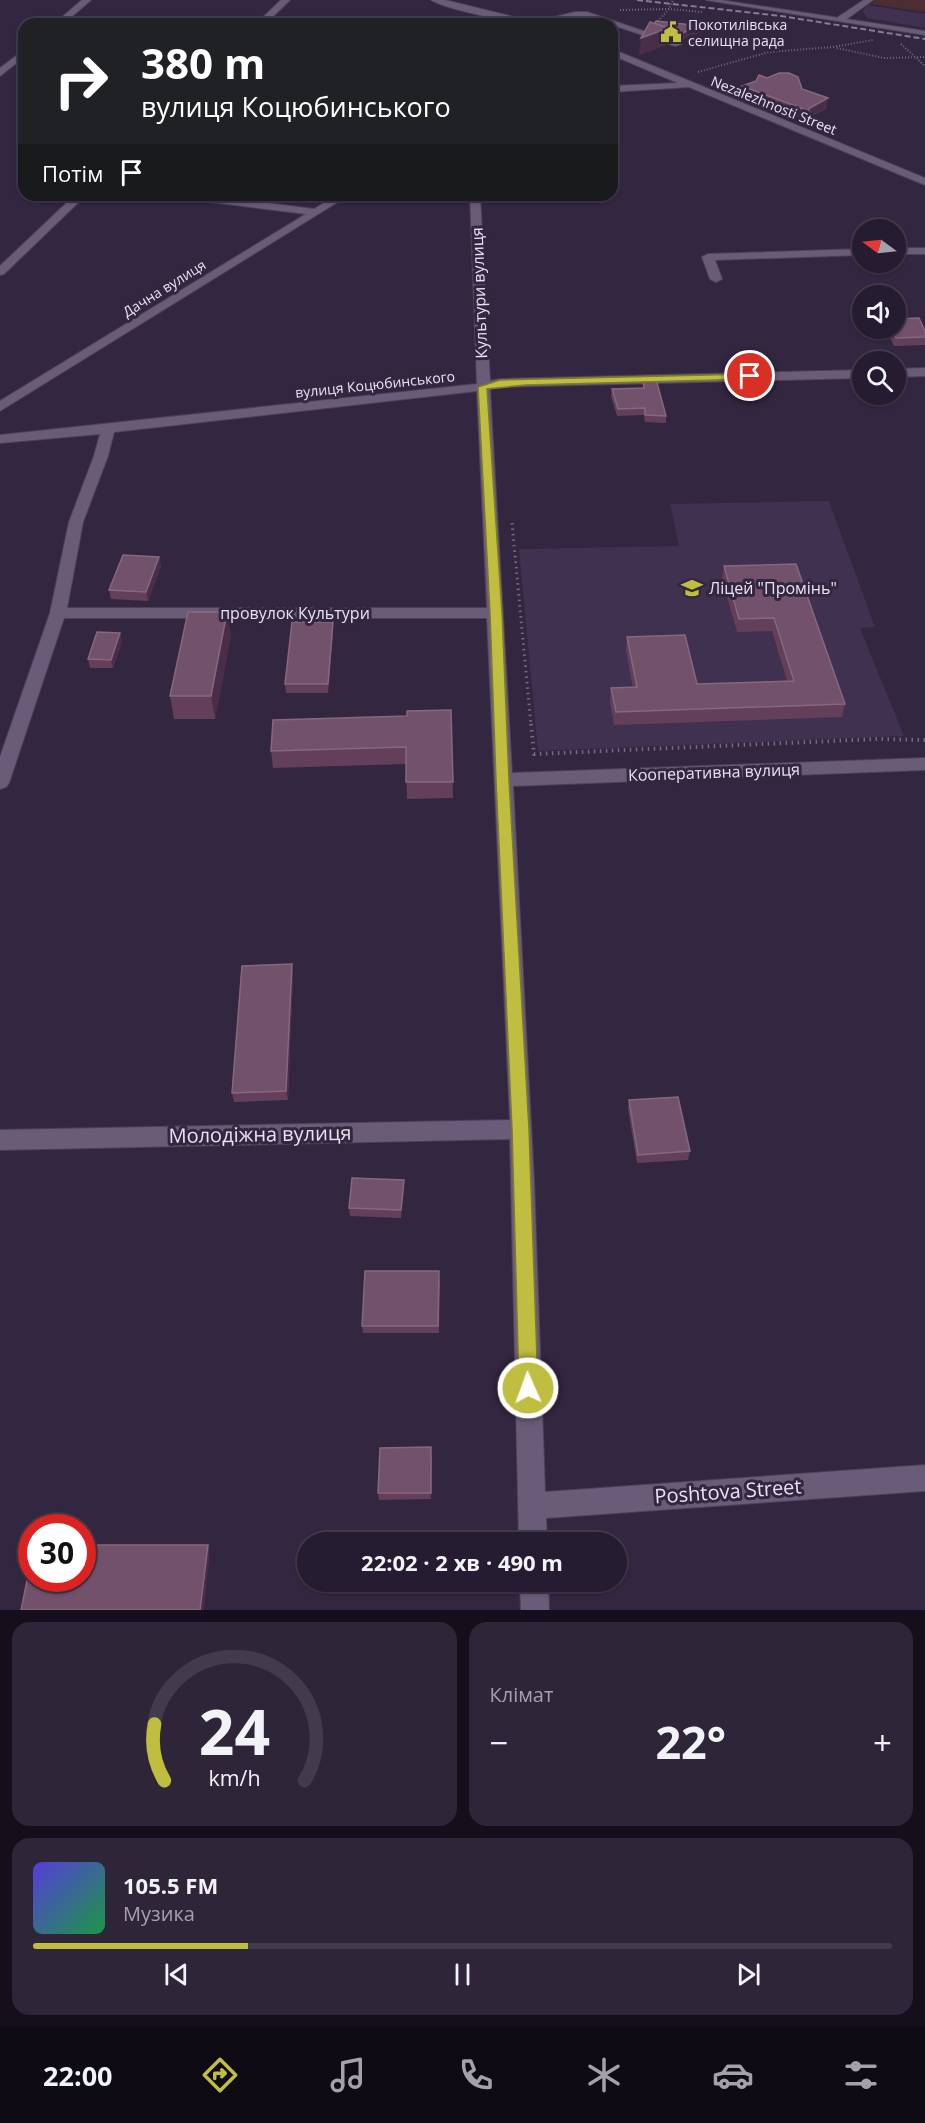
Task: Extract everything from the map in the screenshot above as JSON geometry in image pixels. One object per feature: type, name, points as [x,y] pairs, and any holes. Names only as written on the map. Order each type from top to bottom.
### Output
[{"type":"street","points":[[65,18],[87,0]]},
{"type":"street","points":[[266,18],[286,0]]},
{"type":"street","points":[[435,0],[466,13],[496,18]]},
{"type":"street","points":[[841,19],[869,0]]},
{"type":"street","points":[[560,18],[575,14],[587,14],[599,18]]},
{"type":"street","points":[[618,24],[678,44]]},
{"type":"street","name":"Nezalezhnosti Street","points":[[618,54],[925,182]]},
{"type":"street","points":[[0,73],[18,58]]},
{"type":"street","points":[[618,89],[691,85]]},
{"type":"street","points":[[0,272],[75,201]]},
{"type":"street","points":[[257,201],[316,212]]},
{"type":"street","name":"Дачна вулиця","points":[[0,407],[334,201]]},
{"type":"street","name":"Культури вулиця","points":[[475,201],[482,387],[496,613],[502,780],[521,1129],[533,1532]]},
{"type":"street","points":[[906,251],[925,251]]},
{"type":"street","points":[[716,279],[708,257],[852,252]]},
{"type":"street","points":[[906,373],[925,372]]},
{"type":"street","name":"вулиця Коцюбинського","points":[[0,439],[108,429],[482,387],[500,383],[852,374]]},
{"type":"street","points":[[0,783],[58,613],[76,522],[101,456],[108,429]]},
{"type":"street","name":"провулок Культури","points":[[58,613],[496,613]]},
{"type":"street","name":"Кооперативна вулиця","points":[[502,780],[925,764]]},
{"type":"street","name":"Молодіжна вулиця","points":[[0,1140],[521,1129]]},
{"type":"street","name":"Poshtova Street","points":[[532,1506],[925,1478]]},
{"type":"street","points":[[534,1592],[535,1610]]},
{"type":"lane","points":[[709,0],[925,33]]},
{"type":"path","points":[[587,14],[625,9],[669,9],[673,0]]},
{"type":"path","points":[[674,77],[769,51],[833,47],[873,40]]},
{"type":"path","points":[[902,44],[925,66]]},
{"type":"path","points":[[833,47],[884,58],[925,57]]},
{"type":"path","points":[[512,521],[521,639],[534,754],[925,740]]},
{"type":"shaded area","points":[[875,0],[925,0],[925,12],[871,4]]},
{"type":"shaded area","points":[[867,5],[925,14],[925,28],[867,18],[863,11]]},
{"type":"shaded area","name":"Ліцей \"Промінь\"","points":[[829,501],[875,627],[860,628],[904,736],[538,751],[519,549],[679,546],[670,504]]},
{"type":"building","points":[[656,21],[702,26],[679,34],[654,24]]},
{"type":"building","points":[[650,22],[668,28],[641,38]]},
{"type":"building","points":[[779,73],[789,73],[798,77],[802,89],[828,98],[808,109],[809,111],[742,86],[756,81],[759,75],[767,78]]},
{"type":"building","points":[[919,318],[925,331],[925,337],[906,338],[906,319]]},
{"type":"building","points":[[643,379],[656,379],[666,416],[645,415],[645,408],[618,409],[612,389],[644,388]]},
{"type":"building","points":[[123,555],[159,557],[146,592],[109,590]]},
{"type":"building","points":[[796,564],[845,704],[616,712],[611,688],[637,687],[627,637],[685,635],[697,684],[794,681],[774,618],[739,619],[724,566]]},
{"type":"building","points":[[188,612],[227,612],[211,696],[170,696]]},
{"type":"building","points":[[292,622],[333,622],[328,684],[285,684]]},
{"type":"building","points":[[97,632],[120,633],[111,660],[88,659]]},
{"type":"building","points":[[451,710],[453,782],[406,782],[406,747],[271,751],[273,720],[407,716],[407,711]]},
{"type":"building","points":[[292,964],[286,1091],[232,1093],[242,966]]},
{"type":"building","points":[[678,1097],[690,1151],[638,1155],[629,1100]]},
{"type":"building","points":[[352,1178],[404,1180],[401,1210],[349,1208]]},
{"type":"building","points":[[365,1271],[439,1271],[438,1326],[362,1326]]},
{"type":"building","points":[[431,1447],[431,1493],[378,1493],[380,1448]]},
{"type":"building","points":[[96,1545],[208,1545],[200,1610],[21,1610],[25,1592],[96,1592]]},
{"type":"railway","points":[[637,0],[781,16],[925,39]]},
{"type":"place","name":"Покотилівська селищна рада","points":[[671,32]]},
{"type":"place","name":"Ліцей \"Промінь\"","points":[[692,588]]},
{"type":"route","points":[[528,1388],[521,1129],[502,780],[496,613],[482,387],[500,383],[750,376]]}]
